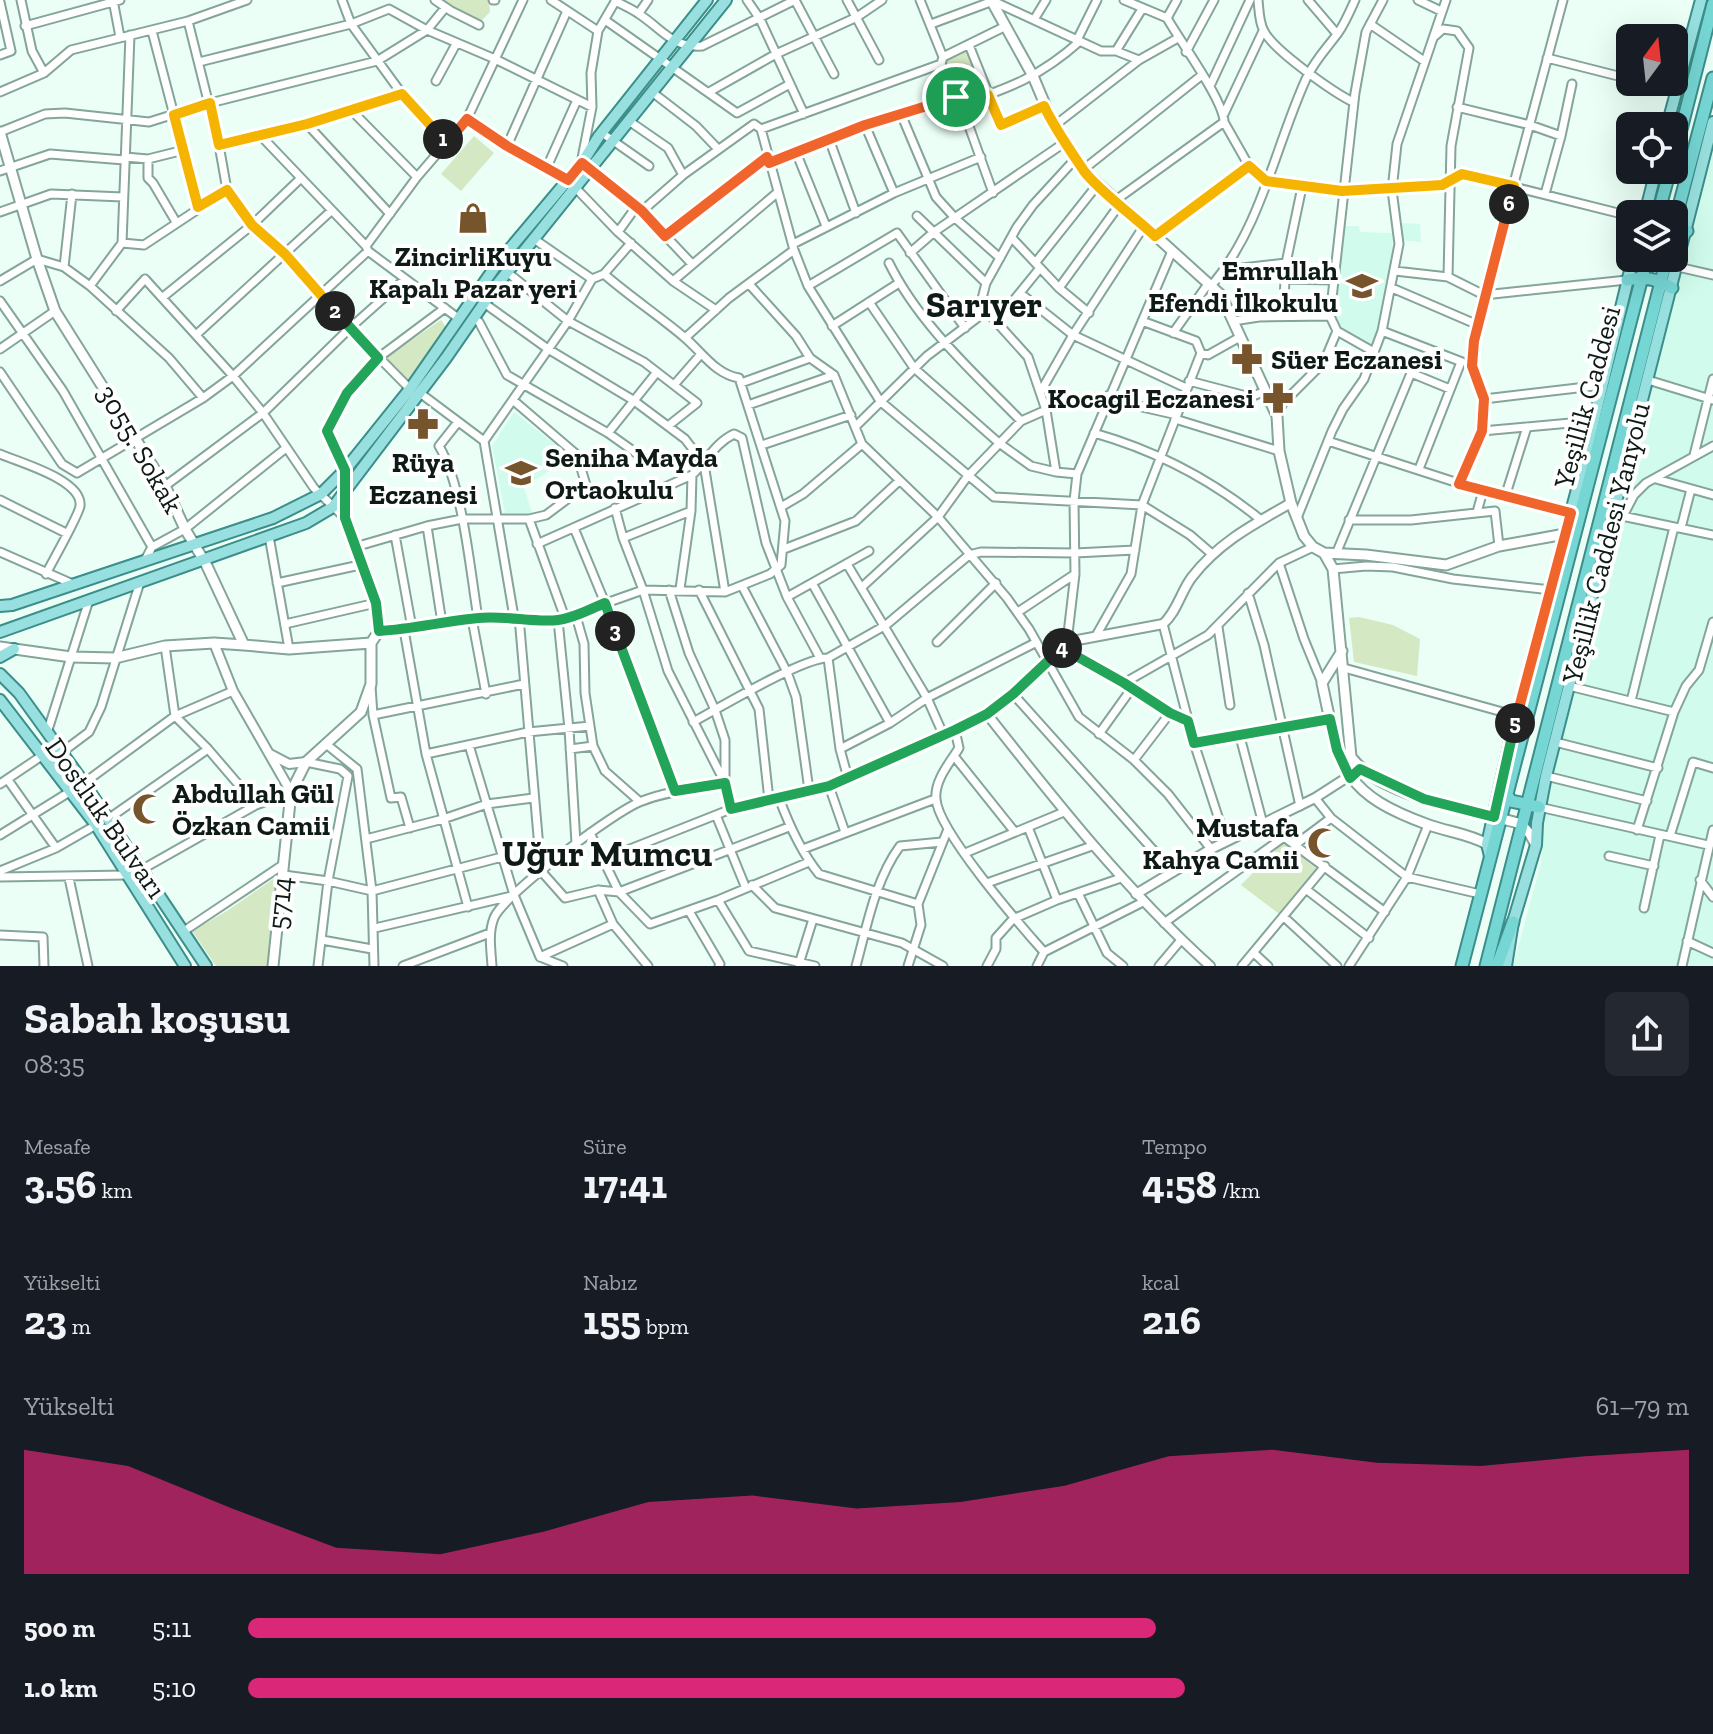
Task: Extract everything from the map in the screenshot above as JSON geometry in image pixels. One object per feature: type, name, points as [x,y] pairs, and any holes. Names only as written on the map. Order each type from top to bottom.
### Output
[{"type":"highway","points":[[1685,112],[1713,4]]},
{"type":"highway","points":[[1681,200],[1713,78]]},
{"type":"highway","name":"Yeşillik Caddesi","points":[[1462,966],[1504,789],[1644,272]]},
{"type":"highway","name":"Yeşillik Caddesi","points":[[1486,966],[1663,272]]},
{"type":"highway","points":[[1627,280],[1643,276],[1672,288]]},
{"type":"highway","points":[[1504,789],[1511,801],[1539,807]]},
{"type":"highway","points":[[1497,966],[1513,922]]},
{"type":"main road","points":[[587,166],[602,133],[707,0]]},
{"type":"main road","points":[[0,606],[75,585],[273,518],[320,494],[415,391],[458,318],[497,264],[613,141],[726,0]]},
{"type":"main road","points":[[993,0],[1033,76],[1054,126],[1084,169],[1221,295],[1277,416],[1279,451],[1291,503],[1304,536],[1313,547],[1324,553],[1446,565],[1499,546],[1565,534]]},
{"type":"main road","points":[[1688,49],[1701,0]]},
{"type":"main road","name":"Yeşillik Caddesi Yanyolu","points":[[1688,227],[1710,146],[1713,122]]},
{"type":"main road","name":"3055. Sokak","points":[[0,132],[55,311],[165,486],[244,645]]},
{"type":"main road","points":[[0,632],[306,523],[333,507],[415,391],[534,239],[572,184]]},
{"type":"main road","name":"Yeşillik Caddesi Yanyolu","points":[[1504,789],[1517,716],[1571,513],[1629,272]]},
{"type":"main road","name":"Yeşillik Caddesi Yanyolu","points":[[1506,966],[1513,922],[1536,845],[1539,807],[1546,776],[1618,515],[1648,380],[1677,272]]},
{"type":"main road","points":[[291,792],[306,762],[361,712],[371,684],[371,643],[379,631],[376,603],[345,518],[345,470]]},
{"type":"main road","points":[[1324,553],[1333,569],[1351,757],[1360,769],[1424,799],[1521,824],[1536,845]]},
{"type":"main road","points":[[1366,555],[1366,566]]},
{"type":"main road","points":[[0,647],[71,657],[115,658],[165,646],[214,643],[289,649],[371,643]]},
{"type":"main road","points":[[0,657],[14,649]]},
{"type":"main road","points":[[1342,651],[1322,683],[1337,750],[1350,778],[1378,803],[1428,825],[1475,837],[1489,850]]},
{"type":"main road","name":"Dostluk Bulvarı","points":[[0,674],[19,693],[84,783],[206,966]]},
{"type":"main road","name":"Dostluk Bulvarı","points":[[0,700],[96,825],[185,966]]},
{"type":"main road","name":"5714","points":[[273,966],[291,792]]},
{"type":"street","points":[[21,0],[32,51],[44,73]]},
{"type":"street","points":[[0,92],[44,73],[71,50],[188,21],[247,0]]},
{"type":"street","points":[[342,0],[351,24],[377,61],[402,94],[447,143]]},
{"type":"street","points":[[435,0],[479,25]]},
{"type":"street","points":[[0,372],[62,464],[77,473],[203,398],[233,376],[367,249],[417,177],[467,119],[523,0]]},
{"type":"street","points":[[551,0],[598,31]]},
{"type":"street","points":[[639,13],[648,0]]},
{"type":"street","points":[[747,0],[760,19],[804,114]]},
{"type":"street","points":[[692,264],[639,209],[587,166],[592,107],[591,73],[598,31],[616,1],[688,47],[702,46],[795,0],[834,74]]},
{"type":"street","points":[[847,0],[879,60]]},
{"type":"street","points":[[709,92],[776,54],[857,17],[882,0]]},
{"type":"street","points":[[920,0],[993,193]]},
{"type":"street","points":[[931,24],[993,0],[1101,51],[1116,51],[1139,60]]},
{"type":"street","points":[[1035,18],[1046,0]]},
{"type":"street","points":[[665,236],[768,160],[901,114],[988,95],[1033,76],[1053,65],[1078,41],[1097,0]]},
{"type":"street","points":[[1124,0],[1167,18],[1210,86],[1249,166],[1266,181],[1342,191],[1392,190],[1442,185],[1462,174],[1616,212]]},
{"type":"street","points":[[1167,18],[1177,0]]},
{"type":"street","points":[[1186,52],[1214,0]]},
{"type":"street","points":[[1210,86],[1250,0]]},
{"type":"street","points":[[1258,0],[1263,31],[1281,53],[1353,102]]},
{"type":"street","points":[[1308,0],[1337,34]]},
{"type":"street","points":[[1173,333],[1225,270],[1249,226],[1310,72],[1337,34],[1355,0]]},
{"type":"street","points":[[1374,352],[1337,331],[1330,316],[1353,102],[1366,32],[1383,0]]},
{"type":"street","points":[[1418,0],[1441,11]]},
{"type":"street","points":[[1297,518],[1328,441],[1343,409],[1364,379],[1382,331],[1399,244],[1392,190],[1397,144],[1446,0]]},
{"type":"street","points":[[1459,484],[1482,431],[1484,399],[1472,366],[1484,295],[1563,0]]},
{"type":"street","points":[[25,26],[115,1],[120,37]]},
{"type":"street","points":[[0,2],[11,51],[0,55]]},
{"type":"street","points":[[0,132],[45,114],[65,113],[149,122],[210,103],[377,61],[427,30],[445,8]]},
{"type":"street","points":[[199,62],[351,24],[389,9],[592,107]]},
{"type":"street","points":[[1116,51],[1142,9]]},
{"type":"street","points":[[507,146],[567,11]]},
{"type":"street","points":[[605,20],[737,113],[790,84]]},
{"type":"street","points":[[188,21],[210,103],[227,190],[252,225],[285,254],[378,358],[415,391],[484,441],[517,617],[541,871],[565,898],[598,890],[619,892],[789,827]]},
{"type":"street","points":[[1370,24],[1424,61]]},
{"type":"street","points":[[761,129],[942,61],[1006,26]]},
{"type":"street","points":[[1431,40],[1443,29],[1457,31],[1469,48],[1451,146],[1448,277]]},
{"type":"street","points":[[152,31],[198,207]]},
{"type":"street","points":[[1059,288],[1118,202],[1224,118],[1263,31]]},
{"type":"street","points":[[90,286],[122,243],[130,35]]},
{"type":"street","points":[[1054,126],[1139,60],[1178,38]]},
{"type":"street","points":[[436,81],[456,44]]},
{"type":"street","points":[[969,45],[1001,125],[1044,106]]},
{"type":"street","points":[[1547,58],[1616,75]]},
{"type":"street","points":[[1084,169],[1202,75]]},
{"type":"street","points":[[1545,194],[1572,84]]},
{"type":"street","points":[[652,92],[696,126],[718,149]]},
{"type":"street","points":[[219,145],[307,124],[402,94]]},
{"type":"street","points":[[547,167],[577,100]]},
{"type":"street","points":[[1457,107],[1561,136]]},
{"type":"street","points":[[352,111],[417,177]]},
{"type":"street","points":[[901,114],[936,197],[1000,258]]},
{"type":"street","points":[[467,119],[572,184],[618,232],[673,281],[716,310]]},
{"type":"street","points":[[629,121],[668,148],[683,175]]},
{"type":"street","points":[[307,124],[390,214]]},
{"type":"street","points":[[618,232],[639,209],[754,124],[761,129],[808,286],[880,401],[994,497],[1142,505],[1190,535],[1212,554]]},
{"type":"street","points":[[865,125],[894,193]]},
{"type":"street","points":[[602,133],[649,166]]},
{"type":"street","points":[[261,136],[367,249],[458,318]]},
{"type":"street","points":[[829,139],[856,213]]},
{"type":"street","points":[[910,253],[934,232],[1064,143]]},
{"type":"street","points":[[0,171],[50,154],[148,159],[184,150]]},
{"type":"street","points":[[796,152],[826,226]]},
{"type":"street","points":[[685,338],[794,247],[826,226],[894,193],[981,157]]},
{"type":"street","points":[[856,426],[914,368],[977,318],[986,283],[1012,238],[1033,205],[1077,157]]},
{"type":"street","points":[[148,159],[148,178],[176,222]]},
{"type":"street","points":[[1155,236],[1249,166]]},
{"type":"street","points":[[163,297],[252,225],[300,179]]},
{"type":"street","points":[[1014,300],[1098,184]]},
{"type":"street","points":[[1283,316],[1286,263],[1302,187]]},
{"type":"street","points":[[122,243],[144,245],[227,190]]},
{"type":"street","points":[[673,281],[778,192]]},
{"type":"street","points":[[0,212],[51,194],[123,197]]},
{"type":"street","points":[[64,267],[72,194]]},
{"type":"street","points":[[197,334],[331,211]]},
{"type":"street","points":[[917,216],[986,283]]},
{"type":"street","points":[[1041,391],[1073,335],[1144,226]]},
{"type":"street","points":[[808,286],[893,233],[900,235],[965,328]]},
{"type":"street","points":[[1012,238],[1059,288],[1089,313]]},
{"type":"street","points":[[534,239],[592,279]]},
{"type":"street","points":[[484,441],[568,321],[592,279],[604,274],[631,243]]},
{"type":"street","points":[[1065,644],[1075,574],[1074,501],[1077,474],[1172,251]]},
{"type":"street","points":[[0,281],[37,259],[64,267],[90,286],[169,358],[203,398]]},
{"type":"street","points":[[889,263],[899,283],[946,342],[1021,421]]},
{"type":"street","points":[[1225,270],[1286,263]]},
{"type":"street","points":[[1688,269],[1713,275]]},
{"type":"street","points":[[1395,271],[1448,277],[1484,295],[1627,280]]},
{"type":"street","points":[[507,272],[568,321],[644,362],[697,403],[668,426]]},
{"type":"street","points":[[379,631],[475,618],[562,619],[643,590],[725,592],[781,565],[785,521],[739,378],[728,376],[604,274]]},
{"type":"street","points":[[116,311],[145,279],[233,376],[320,494],[345,518]]},
{"type":"street","points":[[165,486],[263,413],[405,279]]},
{"type":"street","points":[[1285,279],[1333,280]]},
{"type":"street","points":[[832,326],[899,283]]},
{"type":"street","points":[[749,284],[796,336],[810,358],[834,375],[862,444],[938,517],[996,583],[1018,612],[1079,717],[1134,760],[1168,794],[1211,849]]},
{"type":"street","points":[[1392,288],[1478,325]]},
{"type":"street","points":[[1020,293],[1073,335],[1125,360],[1188,384],[1250,397],[1266,391]]},
{"type":"street","points":[[0,301],[63,391],[152,547]]},
{"type":"street","points":[[869,302],[914,368],[999,443],[1031,466],[1077,474]]},
{"type":"street","points":[[484,303],[548,349],[633,400],[685,439],[704,464],[725,592]]},
{"type":"street","points":[[982,306],[1028,357],[1046,410],[1056,472]]},
{"type":"street","points":[[345,470],[327,431],[347,393],[378,358],[445,308]]},
{"type":"street","points":[[0,349],[55,311]]},
{"type":"street","points":[[1233,321],[1283,316],[1330,316]]},
{"type":"street","points":[[1097,634],[1131,574],[1142,505],[1201,353],[1196,341],[1142,321]]},
{"type":"street","points":[[479,322],[507,375],[608,433],[646,460]]},
{"type":"street","points":[[1277,416],[1283,403],[1324,362],[1337,331]]},
{"type":"street","points":[[1382,331],[1472,366]]},
{"type":"street","points":[[1201,353],[1208,355],[1240,337]]},
{"type":"street","points":[[674,385],[701,354]]},
{"type":"street","points":[[741,383],[810,358]]},
{"type":"street","points":[[1419,469],[1461,362]]},
{"type":"street","points":[[608,433],[657,372]]},
{"type":"street","points":[[1336,554],[1411,373],[1450,389]]},
{"type":"street","points":[[748,405],[834,375]]},
{"type":"street","points":[[1694,455],[1713,379]]},
{"type":"street","points":[[1648,380],[1710,400]]},
{"type":"street","points":[[1484,399],[1603,385]]},
{"type":"street","points":[[1109,395],[1279,451]]},
{"type":"street","points":[[355,547],[462,519],[529,519],[546,515],[586,485],[577,455],[514,401]]},
{"type":"street","points":[[862,587],[938,517],[967,477],[1021,421],[1046,410]]},
{"type":"street","points":[[762,445],[851,415]]},
{"type":"street","points":[[1482,431],[1592,421]]},
{"type":"street","points":[[458,422],[439,446],[446,457],[462,519],[486,694]]},
{"type":"street","points":[[1505,497],[1527,427]]},
{"type":"street","points":[[1094,433],[1162,458],[1229,493],[1261,520]]},
{"type":"street","points":[[537,544],[692,475],[726,438],[734,434],[742,438],[757,514],[776,569],[787,597],[824,658],[848,778]]},
{"type":"street","points":[[1328,441],[1459,484],[1571,513]]},
{"type":"street","points":[[781,507],[803,494],[862,444]]},
{"type":"street","points":[[1713,446],[1646,483],[1618,515],[1713,535]]},
{"type":"street","points":[[145,560],[152,547],[185,529],[286,448]]},
{"type":"street","points":[[0,454],[49,474],[72,487],[79,495],[80,510],[46,574]]},
{"type":"street","points":[[680,589],[691,511],[692,475]]},
{"type":"street","points":[[1656,479],[1713,495]]},
{"type":"street","points":[[784,549],[856,521],[899,481]]},
{"type":"street","points":[[1631,701],[1677,528],[1691,489]]},
{"type":"street","points":[[1477,512],[1483,491]]},
{"type":"street","points":[[0,500],[66,533]]},
{"type":"street","points":[[602,860],[731,809],[829,786],[987,714],[1013,694],[1065,644],[1097,634],[1163,624],[1170,618],[1187,584],[1212,554],[1235,534],[1291,503]]},
{"type":"street","points":[[615,508],[668,671],[725,783]]},
{"type":"street","points":[[623,538],[691,511]]},
{"type":"street","points":[[1349,520],[1411,520],[1495,511],[1499,546]]},
{"type":"street","points":[[529,519],[562,619],[576,843]]},
{"type":"street","points":[[427,526],[442,623]]},
{"type":"street","points":[[574,528],[675,791]]},
{"type":"street","points":[[395,535],[426,754],[468,907]]},
{"type":"street","points":[[269,536],[289,649]]},
{"type":"street","points":[[1099,734],[1128,685],[1218,627],[1279,563],[1313,547]]},
{"type":"street","points":[[693,722],[787,672],[824,658],[886,625],[969,555],[981,552],[1135,550]]},
{"type":"street","points":[[787,597],[869,551]]},
{"type":"street","points":[[1,556],[75,585]]},
{"type":"street","points":[[1279,563],[1322,683]]},
{"type":"street","points":[[847,564],[886,625],[927,698],[943,734]]},
{"type":"street","points":[[277,583],[360,565]]},
{"type":"street","points":[[1333,569],[1393,567],[1453,579],[1551,590]]},
{"type":"street","points":[[1018,612],[1075,574]]},
{"type":"street","points":[[61,753],[89,732],[101,707],[140,582]]},
{"type":"street","points":[[812,583],[890,723]]},
{"type":"street","points":[[937,642],[996,583]]},
{"type":"street","points":[[742,586],[787,672],[796,697],[809,790]]},
{"type":"street","points":[[669,590],[689,653],[725,740],[725,783],[731,809]]},
{"type":"street","points":[[699,590],[759,709],[769,800]]},
{"type":"street","points":[[1248,593],[1264,645],[1300,806]]},
{"type":"street","points":[[47,733],[89,600]]},
{"type":"street","points":[[285,624],[376,603]]},
{"type":"street","points":[[576,616],[584,644],[585,693],[593,746],[605,771],[639,801]]},
{"type":"street","points":[[1637,830],[1674,712],[1686,686],[1699,670],[1713,622]]},
{"type":"street","points":[[1163,624],[1194,743],[1226,841]]},
{"type":"street","points":[[1218,627],[1230,705]]},
{"type":"street","points":[[141,870],[256,805],[291,792],[233,691],[214,643]]},
{"type":"street","points":[[840,749],[890,723],[927,698],[1035,643]]},
{"type":"street","points":[[1065,644],[1170,713],[1188,721]]},
{"type":"street","points":[[165,646],[175,716],[256,805]]},
{"type":"street","points":[[1344,668],[1517,716]]},
{"type":"street","points":[[371,684],[373,715],[391,798],[401,797],[410,828]]},
{"type":"street","points":[[373,715],[524,684]]},
{"type":"street","points":[[1569,686],[1674,712]]},
{"type":"street","points":[[84,783],[175,716],[233,691]]},
{"type":"street","points":[[1013,694],[1172,871]]},
{"type":"street","points":[[1134,760],[1170,713]]},
{"type":"street","points":[[987,714],[1092,846],[1143,902],[1210,966]]},
{"type":"street","points":[[1194,743],[1330,719]]},
{"type":"street","points":[[426,754],[528,732],[590,726]]},
{"type":"street","points":[[955,730],[959,748],[940,779],[935,799],[948,829],[965,853],[1013,919],[1044,952]]},
{"type":"street","points":[[1239,733],[1263,824]]},
{"type":"street","points":[[1555,742],[1658,768]]},
{"type":"street","points":[[326,744],[357,769],[372,891],[374,966]]},
{"type":"street","points":[[469,745],[514,895],[540,957],[563,966]]},
{"type":"street","points":[[570,749],[593,746]]},
{"type":"street","points":[[108,819],[208,749]]},
{"type":"street","points":[[269,754],[289,764],[306,762],[340,769],[348,776],[328,881],[318,966]]},
{"type":"street","points":[[43,755],[4,782],[56,848]]},
{"type":"street","points":[[954,756],[1014,831]]},
{"type":"street","points":[[1670,836],[1693,762],[1713,768]]},
{"type":"street","points":[[1136,894],[1211,849],[1315,798],[1360,769]]},
{"type":"street","points":[[1546,776],[1647,801]]},
{"type":"street","points":[[492,966],[490,933],[495,914],[576,843],[639,801],[675,791],[725,783]]},
{"type":"street","points":[[829,786],[845,832]]},
{"type":"street","points":[[0,835],[71,791]]},
{"type":"street","points":[[366,839],[487,804],[533,798]]},
{"type":"street","points":[[779,798],[789,827],[819,874],[918,904]]},
{"type":"street","points":[[1315,798],[1331,818],[1407,877],[1480,894]]},
{"type":"street","points":[[803,849],[935,799]]},
{"type":"street","points":[[1539,807],[1708,845]]},
{"type":"street","points":[[965,853],[1064,812]]},
{"type":"street","points":[[716,815],[728,850],[749,885],[775,908],[902,943],[943,966]]},
{"type":"street","points":[[1295,845],[1331,818]]},
{"type":"street","points":[[1274,819],[1284,837],[1385,912]]},
{"type":"street","points":[[0,874],[96,825]]},
{"type":"street","points":[[1349,966],[1407,877],[1428,825]]},
{"type":"street","points":[[1028,827],[1057,900]]},
{"type":"street","points":[[908,966],[921,925],[918,904],[948,829]]},
{"type":"street","points":[[1682,966],[1713,830]]},
{"type":"street","points":[[590,833],[619,892],[650,924],[809,862]]},
{"type":"street","points":[[1644,908],[1660,835]]},
{"type":"street","points":[[1164,923],[1284,837]]},
{"type":"street","points":[[856,966],[891,858],[900,846],[942,842]]},
{"type":"street","points":[[987,883],[1092,846]]},
{"type":"street","points":[[1609,856],[1654,866]]},
{"type":"street","points":[[184,931],[284,870],[372,891],[502,857]]},
{"type":"street","points":[[1242,966],[1325,866]]},
{"type":"street","points":[[0,874],[69,878],[127,875]]},
{"type":"street","points":[[69,878],[89,966]]},
{"type":"street","points":[[987,966],[996,949],[996,938],[1013,919],[1121,878]]},
{"type":"street","points":[[1700,880],[1713,897]]},
{"type":"street","points":[[598,890],[613,924],[644,965]]},
{"type":"street","points":[[1307,890],[1369,938]]},
{"type":"street","points":[[1078,893],[1107,953],[1123,966]]},
{"type":"street","points":[[375,928],[514,895]]},
{"type":"street","points":[[718,900],[749,951],[815,966]]},
{"type":"street","points":[[1048,966],[1038,964],[1044,952],[1143,902]]},
{"type":"street","points":[[689,911],[719,966]]},
{"type":"street","points":[[1284,917],[1337,966]]},
{"type":"street","points":[[799,964],[813,919]]},
{"type":"street","points":[[540,957],[613,924]]},
{"type":"street","points":[[403,966],[490,933]]},
{"type":"street","points":[[0,935],[43,937],[44,966]]},
{"type":"street","points":[[322,940],[372,949]]},
{"type":"street","points":[[1159,966],[1181,940]]},
{"type":"street","points":[[1687,941],[1713,953]]},
{"type":"street","points":[[1255,954],[1268,966]]},
{"type":"shaded area","points":[[438,0],[489,0],[490,12],[479,23]]},
{"type":"shaded area","points":[[966,50],[982,92],[961,100],[944,61]]},
{"type":"shaded area","points":[[474,136],[494,153],[461,191],[441,174]]},
{"type":"shaded area","points":[[1713,151],[1713,966],[1513,966],[1541,863],[1546,783],[1576,683],[1682,272],[1688,272],[1688,248]]},
{"type":"shaded area","points":[[1401,223],[1420,224],[1421,242],[1400,240]]},
{"type":"shaded area","name":"Emrullah Efendi İlkokulu","points":[[1343,226],[1359,226],[1360,232],[1392,233],[1388,291],[1372,346],[1337,325],[1333,311]]},
{"type":"shaded area","points":[[441,320],[448,330],[407,383],[382,360]]},
{"type":"shaded area","name":"Seniha Mayda Ortaokulu","points":[[514,412],[561,449],[568,459],[524,487],[532,513],[505,513],[492,446]]},
{"type":"shaded area","points":[[1359,617],[1393,625],[1420,639],[1417,676],[1354,662],[1349,618]]},
{"type":"shaded area","points":[[1283,842],[1319,871],[1282,916],[1241,885]]},
{"type":"shaded area","points":[[279,875],[269,966],[216,966],[192,931]]},
{"type":"place","name":"ZincirliKuyu Kapalı Pazar yeri","points":[[473,218]]},
{"type":"place","name":"Emrullah Efendi İlkokulu","points":[[1362,286]]},
{"type":"place","name":"Süer Eczanesi","points":[[1247,359]]},
{"type":"place","name":"Kocagil Eczanesi","points":[[1278,398]]},
{"type":"place","name":"Rüya Eczanesi","points":[[423,424]]},
{"type":"place","name":"Seniha Mayda Ortaokulu","points":[[521,473]]},
{"type":"place","name":"Abdullah Gül Özkan Camii","points":[[148,809]]},
{"type":"place","name":"Mustafa Kahya Camii","points":[[1323,843]]},
{"type":"district","name":"Sarıyer","points":[[984,304]]},
{"type":"district","name":"Uğur Mumcu","points":[[607,853]]},
{"type":"route","points":[[402,94],[447,143],[467,119],[507,146],[568,180],[582,163],[642,211],[665,236],[767,157],[769,163],[865,125],[956,97],[961,104],[988,95],[1001,125],[1044,106],[1064,143],[1085,172],[1155,236],[1249,166],[1266,181],[1342,191],[1442,185],[1462,174],[1514,186],[1474,341],[1472,366],[1484,399],[1482,431],[1459,484],[1571,513],[1511,737],[1494,817],[1424,799],[1360,769],[1350,778],[1337,750],[1330,719],[1194,743],[1188,721],[1170,713],[1063,646],[1013,694],[987,714],[829,786],[731,809],[725,783],[675,791],[605,603],[558,620],[478,618],[379,631],[376,603],[345,518],[345,470],[327,431],[347,393],[378,358],[285,254],[252,225],[227,190],[198,207],[174,115],[210,103],[219,145],[307,124],[402,94]]}]
